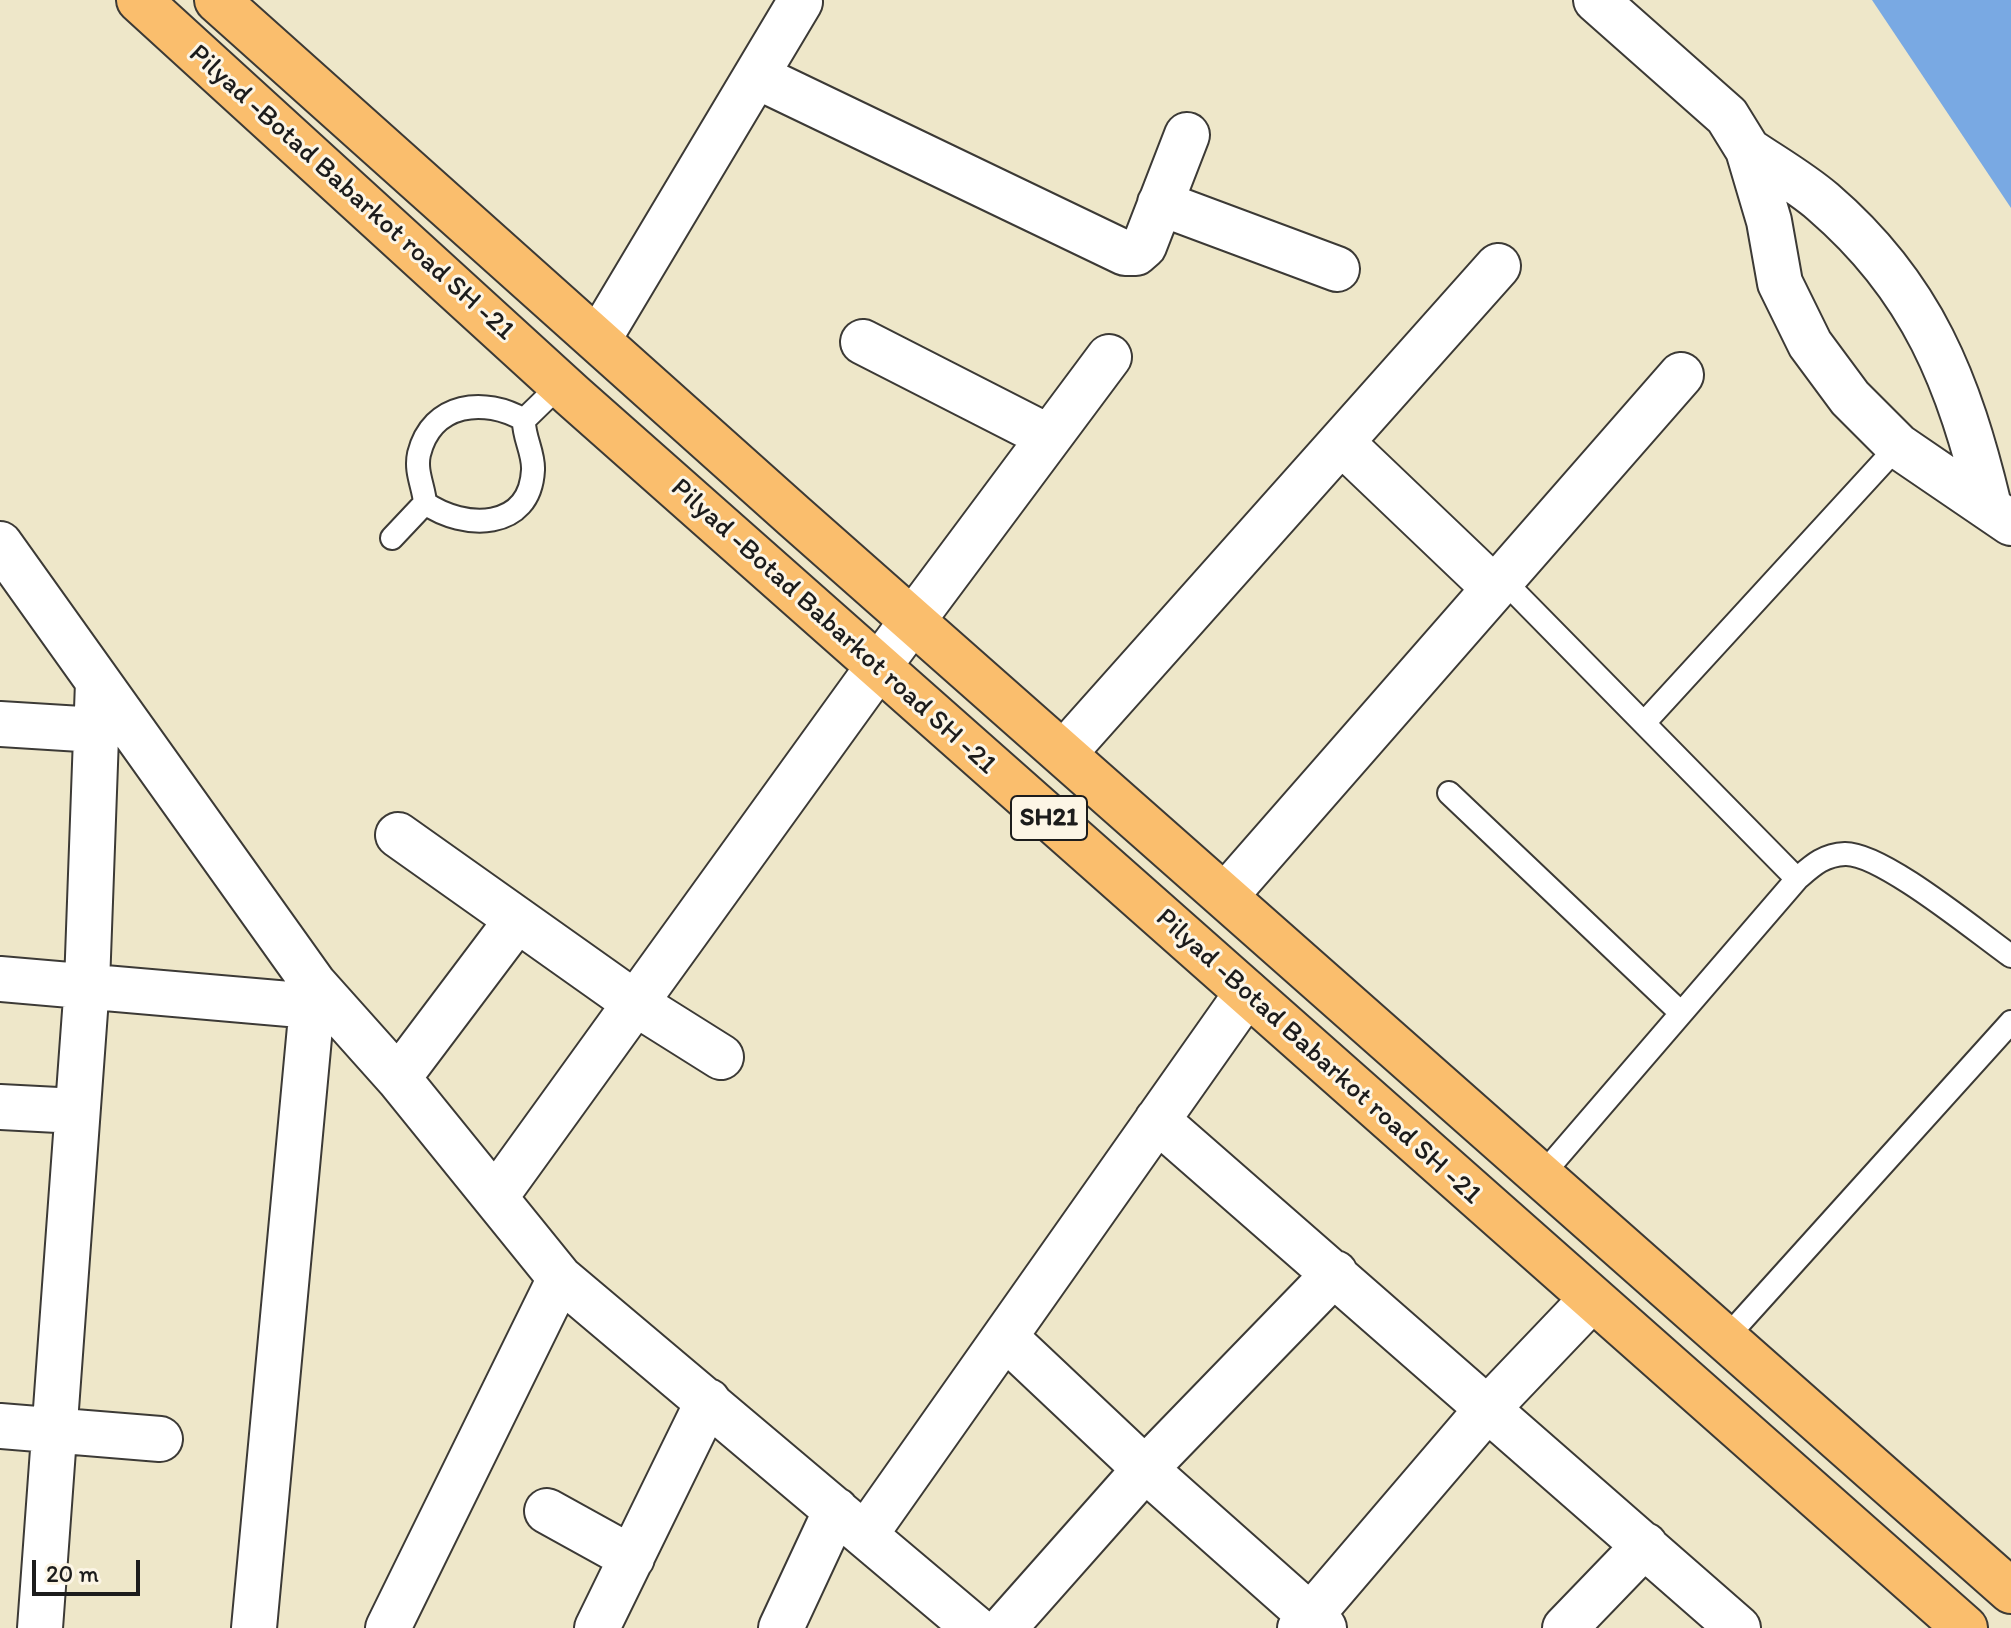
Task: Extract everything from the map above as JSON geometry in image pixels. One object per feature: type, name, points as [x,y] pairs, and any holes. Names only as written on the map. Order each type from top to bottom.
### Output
[{"type":"main road","name":"Pilyad -Botad Babarkot road SH -21","points":[[139,0],[878,667],[1965,1628]]},
{"type":"main road","name":"Pilyad -Botad Babarkot road SH -21","points":[[217,0],[2011,1591]]},
{"type":"street","points":[[1596,0],[1727,116],[1748,150],[1769,221],[1780,283],[1810,344],[1850,398],[1898,446],[2000,514]]},
{"type":"street","points":[[598,340],[800,2]]},
{"type":"street","points":[[756,76],[1125,253],[1136,253],[1144,246],[1187,135]]},
{"type":"street","points":[[1748,150],[1822,201],[1885,265],[1935,340],[2000,514]]},
{"type":"street","points":[[1160,203],[1337,269]]},
{"type":"street","points":[[1064,753],[1498,266]]},
{"type":"street","points":[[863,342],[1049,437]]},
{"type":"street","points":[[496,1196],[878,667],[1109,357]]},
{"type":"street","points":[[1226,895],[1681,375]]},
{"type":"street","points":[[1341,442],[1498,584]]},
{"type":"street","points":[[0,544],[313,995],[398,1078],[560,1278],[978,1627],[1145,1469],[1335,1273]]},
{"type":"street","points":[[40,1628],[87,984],[98,682]]},
{"type":"street","points":[[0,724],[97,730]]},
{"type":"street","points":[[398,835],[635,1003],[721,1057]]},
{"type":"street","points":[[398,1078],[517,920]]},
{"type":"street","points":[[0,979],[313,995]]},
{"type":"street","points":[[781,1628],[851,1523],[1005,1337],[1247,993]]},
{"type":"street","points":[[254,1628],[313,995]]},
{"type":"street","points":[[0,1107],[77,1111]]},
{"type":"street","points":[[1157,1120],[1489,1407],[1738,1628]]},
{"type":"street","points":[[388,1628],[560,1278]]},
{"type":"street","points":[[1005,1337],[1311,1624],[1489,1407],[1591,1300]]},
{"type":"street","points":[[597,1628],[708,1401]]},
{"type":"street","points":[[0,1426],[160,1439]]},
{"type":"street","points":[[547,1511],[632,1558]]},
{"type":"street","points":[[1565,1628],[1645,1545]]},
{"type":"lane","points":[[524,420],[561,384]]},
{"type":"lane","points":[[484,405],[505,409],[524,420],[533,471],[524,498],[503,517],[476,524],[449,517],[425,503],[419,476],[419,455],[428,435],[443,418],[462,408],[484,405]]},
{"type":"lane","points":[[1644,723],[1898,446]]},
{"type":"lane","points":[[392,538],[425,503]]},
{"type":"lane","points":[[1498,584],[1644,723],[1797,879]]},
{"type":"lane","points":[[1449,793],[1681,1013]]},
{"type":"lane","points":[[1542,1175],[1797,879],[1820,859],[1846,854],[1876,861],[2011,956]]},
{"type":"lane","points":[[1726,1338],[2011,1022]]},
{"type":"water","points":[[1872,0],[2011,0],[2011,208]]}]
